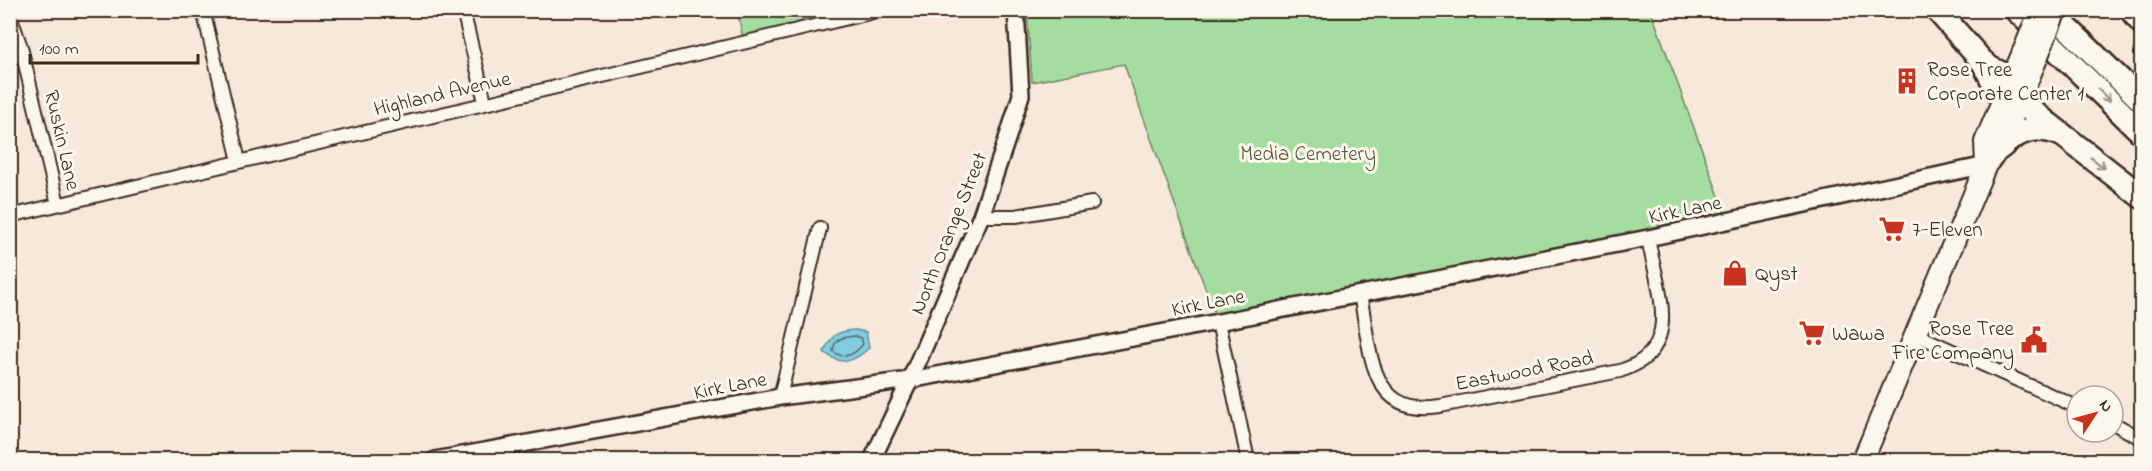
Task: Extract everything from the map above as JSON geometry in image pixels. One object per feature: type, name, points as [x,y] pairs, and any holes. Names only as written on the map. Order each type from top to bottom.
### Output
[{"type":"highway","points":[[1937,10],[1981,60],[2062,135],[2142,197]]},
{"type":"highway","points":[[2016,10],[2142,133]]},
{"type":"highway","points":[[2049,10],[2142,101]]},
{"type":"highway","points":[[1993,157],[2010,138],[2028,129],[2050,129],[2062,135]]},
{"type":"main road","points":[[2029,57],[2040,10]]},
{"type":"main road","points":[[1863,460],[1915,334],[1993,157],[2015,90],[2029,57],[2056,10]]},
{"type":"street","points":[[203,10],[239,161]]},
{"type":"street","points":[[463,10],[484,102]]},
{"type":"street","name":"Highland Avenue","points":[[10,216],[484,102],[601,78],[882,10]]},
{"type":"street","name":"North Orange Street","points":[[872,460],[910,380],[981,216],[1021,95],[1016,10]]},
{"type":"street","name":"Ruskin Lane","points":[[10,15],[21,47],[58,204]]},
{"type":"street","name":"Kirk Lane","points":[[435,460],[780,397],[910,380],[1360,295],[1648,238],[1993,157]]},
{"type":"street","points":[[981,216],[1017,216],[1092,202]]},
{"type":"street","points":[[780,397],[820,228]]},
{"type":"street","name":"Eastwood Road","points":[[1360,295],[1376,374],[1385,392],[1402,405],[1421,409],[1431,408],[1598,376],[1635,367],[1647,359],[1656,348],[1662,332],[1662,316],[1648,238]]},
{"type":"street","points":[[1218,322],[1248,460]]},
{"type":"street","points":[[1915,334],[2065,402]]},
{"type":"street","points":[[2125,430],[2142,439]]},
{"type":"green space","points":[[737,10],[859,11],[743,38]]},
{"type":"green space","name":"Media Cemetery","points":[[1027,11],[1651,11],[1727,218],[1215,315],[1124,64],[1032,82]]},
{"type":"water","points":[[843,331],[866,332],[869,348],[863,353],[842,361],[824,352],[835,335]]},
{"type":"place","name":"Rose Tree Corporate Center 1","points":[[1907,81]]},
{"type":"place","name":"7-Eleven","points":[[1892,229]]},
{"type":"place","name":"Qyst","points":[[1735,273]]},
{"type":"place","name":"Wawa","points":[[1812,333]]},
{"type":"place","name":"Rose Tree Fire Company","points":[[2034,340]]}]
